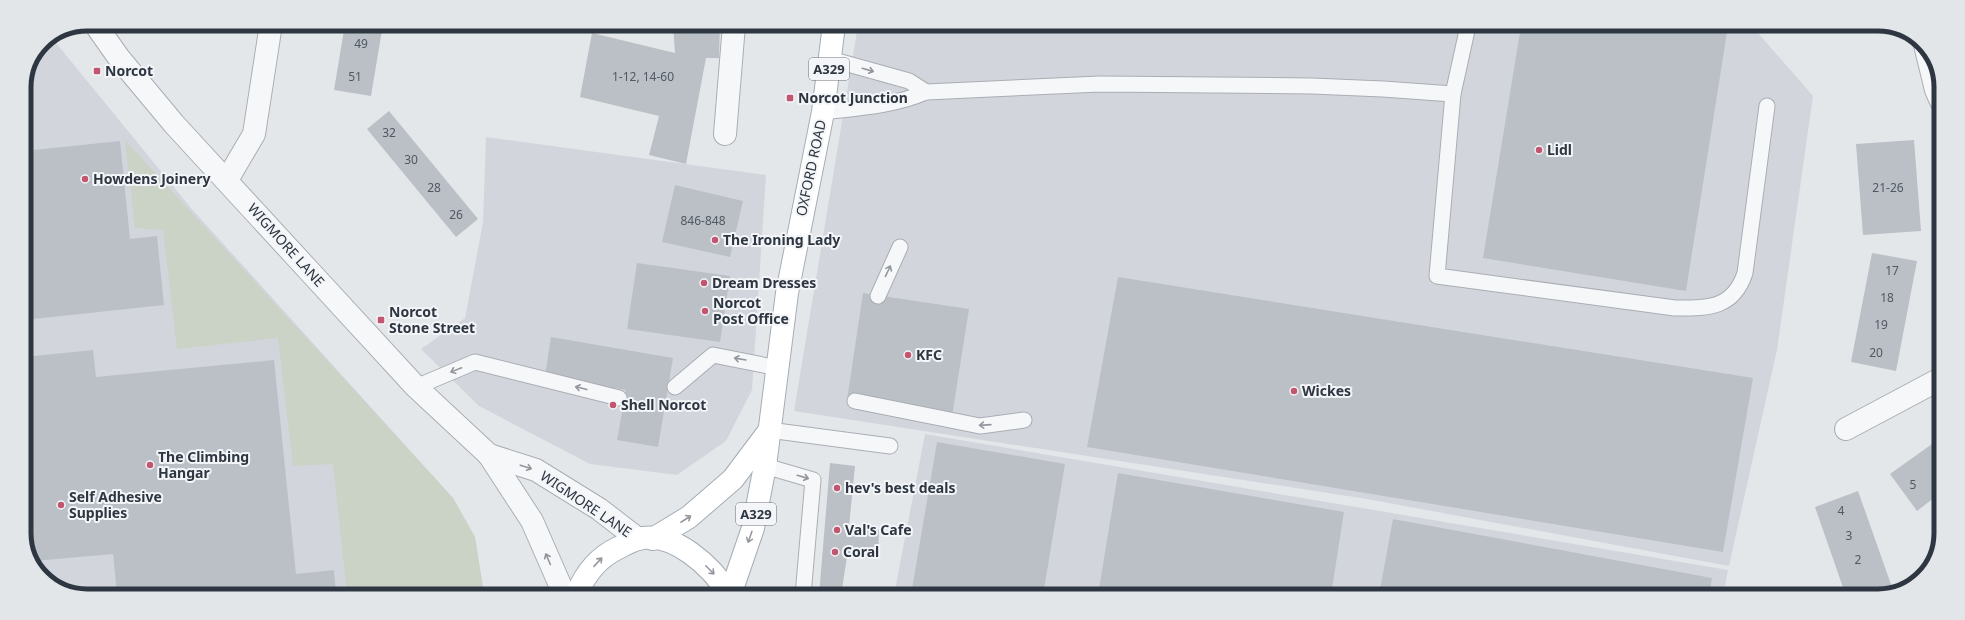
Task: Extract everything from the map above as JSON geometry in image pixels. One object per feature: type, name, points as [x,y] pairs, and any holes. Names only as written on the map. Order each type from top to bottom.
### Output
[{"type":"main road","name":"OXFORD ROAD","points":[[732,589],[753,528],[765,466],[793,257],[823,112],[833,31]]},
{"type":"main road","name":"OXFORD ROAD","points":[[579,589],[583,579],[607,554],[645,539],[689,517],[733,479],[769,430]]},
{"type":"main road","points":[[645,539],[671,543],[700,559],[720,580],[726,589]]},
{"type":"street","name":"WIGMORE LANE","points":[[100,31],[119,58],[174,124],[416,386],[489,455],[532,521],[562,589]]},
{"type":"street","points":[[227,180],[254,134],[270,31]]},
{"type":"street","points":[[726,134],[734,31]]},
{"type":"street","points":[[1930,65],[1934,80]]},
{"type":"street","points":[[1846,429],[1934,382]]},
{"type":"street","name":"WIGMORE LANE","points":[[489,455],[536,470],[645,539]]},
{"type":"lane","points":[[1467,31],[1453,94],[1437,276],[1675,308],[1707,308],[1720,305],[1740,286],[1745,273],[1767,106]]},
{"type":"lane","points":[[830,59],[909,81],[926,92]]},
{"type":"lane","points":[[823,112],[869,107],[910,99],[926,92],[1100,84],[1312,86],[1453,94]]},
{"type":"lane","points":[[878,296],[900,246]]},
{"type":"lane","points":[[675,387],[713,354],[778,368]]},
{"type":"lane","points":[[416,386],[475,362],[619,398]]},
{"type":"lane","points":[[855,401],[980,426],[1024,420]]},
{"type":"lane","points":[[769,430],[890,446]]},
{"type":"lane","points":[[765,466],[813,480],[804,589]]},
{"type":"shaded area","points":[[857,31],[1756,31],[1813,96],[1777,350],[1729,566],[1367,499],[794,411]]},
{"type":"shaded area","points":[[55,41],[191,208],[453,498],[475,537],[483,589],[80,589],[59,582],[45,570],[35,555],[31,537],[31,87],[35,65],[47,47]]},
{"type":"shaded area","points":[[486,137],[766,175],[752,390],[726,441],[677,475],[590,464],[479,406],[421,349],[465,318],[483,222]]},
{"type":"shaded area","points":[[125,140],[453,498],[475,537],[483,589],[346,589],[333,464],[293,466],[278,338],[177,349],[163,230],[135,228]]},
{"type":"shaded area","points":[[925,434],[1728,570],[1724,589],[895,589]]},
{"type":"building","points":[[344,31],[382,31],[371,96],[334,90]]},
{"type":"building","points":[[673,31],[720,31],[719,58],[706,58],[686,164],[649,155],[659,116],[580,97],[592,33],[675,53]]},
{"type":"building","points":[[1520,31],[1727,31],[1686,291],[1483,258]]},
{"type":"building","points":[[389,111],[478,219],[456,237],[367,129]]},
{"type":"building","points":[[1914,140],[1921,231],[1863,235],[1856,144]]},
{"type":"building","points":[[120,141],[130,239],[157,236],[164,305],[31,319],[31,150]]},
{"type":"building","points":[[675,185],[743,201],[730,257],[662,242]]},
{"type":"building","points":[[1872,253],[1917,261],[1896,371],[1851,362]]},
{"type":"building","points":[[637,263],[730,276],[720,342],[627,329]]},
{"type":"building","points":[[1118,277],[1753,378],[1723,552],[1087,447]]},
{"type":"building","name":"KFC","points":[[863,293],[969,309],[952,416],[847,400]]},
{"type":"building","points":[[551,337],[673,358],[658,447],[617,440],[626,390],[545,376]]},
{"type":"building","points":[[93,350],[96,377],[274,360],[296,574],[334,570],[336,589],[116,589],[113,554],[38,561],[35,555],[31,537],[31,356]]},
{"type":"building","points":[[937,442],[1065,464],[1044,589],[912,589]]},
{"type":"building","points":[[1934,443],[1934,498],[1917,511],[1890,474]]},
{"type":"building","points":[[830,463],[855,466],[849,527],[879,530],[878,559],[847,557],[842,589],[820,589]]},
{"type":"building","points":[[1118,473],[1344,512],[1332,589],[1099,589]]},
{"type":"building","points":[[1858,491],[1892,587],[1885,589],[1844,589],[1815,507]]},
{"type":"building","points":[[1393,519],[1712,578],[1710,589],[1380,589]]},
{"type":"place","name":"Norcot","points":[[97,71]]},
{"type":"place","name":"Norcot Junction","points":[[790,98]]},
{"type":"place","name":"Lidl","points":[[1539,150]]},
{"type":"place","name":"Howdens Joinery","points":[[85,179]]},
{"type":"place","name":"The Ironing Lady","points":[[715,240]]},
{"type":"place","name":"Dream Dresses","points":[[704,283]]},
{"type":"place","name":"Norcot Post Office","points":[[705,311]]},
{"type":"place","name":"Norcot Stone Street","points":[[381,320]]},
{"type":"place","name":"KFC","points":[[908,355]]},
{"type":"place","name":"Wickes","points":[[1294,391]]},
{"type":"place","name":"Shell Norcot","points":[[613,405]]},
{"type":"place","name":"The Climbing Hangar","points":[[150,465]]},
{"type":"place","name":"hev's best deals","points":[[837,488]]},
{"type":"place","name":"Self Adhesive Supplies","points":[[61,505]]},
{"type":"place","name":"Val's Cafe","points":[[837,530]]},
{"type":"place","name":"Coral","points":[[835,552]]}]
